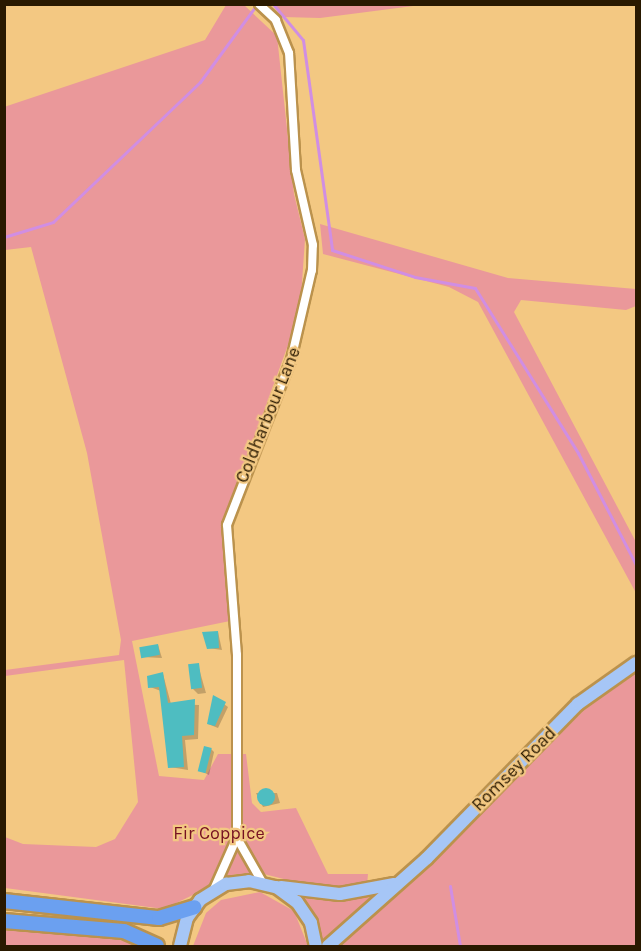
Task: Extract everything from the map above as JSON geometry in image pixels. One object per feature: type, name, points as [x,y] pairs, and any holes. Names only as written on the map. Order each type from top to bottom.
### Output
[{"type":"highway","points":[[4,901],[159,918],[194,907]]},
{"type":"highway","points":[[4,921],[124,931],[157,946]]},
{"type":"main road","name":"Romsey Road","points":[[328,946],[397,883],[578,704],[636,663]]},
{"type":"main road","points":[[180,946],[194,907],[214,889],[237,881],[261,882],[276,887],[340,894],[397,883]]},
{"type":"main road","points":[[276,887],[305,912],[316,946]]},
{"type":"street","name":"Coldharbour Lane","points":[[214,889],[237,837],[237,655],[227,525],[303,324],[313,245],[296,170],[290,53],[276,20],[260,6]]},
{"type":"street","name":"Coldharbour Lane","points":[[237,837],[261,882]]},
{"type":"green space","name":"Fir Coppice","points":[[226,5],[244,5],[277,36],[294,194],[305,239],[300,312],[222,527],[230,621],[132,641],[159,776],[204,780],[218,754],[246,754],[252,803],[261,812],[296,808],[328,874],[368,874],[367,885],[323,889],[264,874],[236,874],[164,909],[5,888],[5,837],[23,844],[96,847],[115,839],[138,802],[124,660],[5,676],[5,670],[119,655],[121,640],[87,453],[31,247],[5,250],[4,107],[205,40]]},
{"type":"green space","points":[[273,5],[421,5],[320,18],[283,17]]},
{"type":"green space","points":[[320,224],[508,278],[636,289],[636,306],[626,310],[521,300],[514,312],[636,542],[636,593],[478,302],[449,287],[323,254]]},
{"type":"green space","points":[[636,670],[636,946],[339,946],[581,709]]},
{"type":"green space","points":[[260,892],[294,911],[308,946],[193,946],[206,913],[221,900]]},
{"type":"green space","points":[[299,896],[317,900],[370,897],[320,946],[314,919]]},
{"type":"green space","points":[[4,928],[95,934],[144,946],[5,946]]},
{"type":"building","points":[[218,631],[219,648],[207,649],[202,632]]},
{"type":"building","points":[[158,644],[160,655],[141,658],[139,647]]},
{"type":"building","points":[[199,663],[202,688],[191,689],[188,664]]},
{"type":"building","points":[[163,672],[168,703],[195,699],[194,735],[182,736],[184,767],[168,768],[159,687],[148,688],[147,676]]},
{"type":"building","points":[[213,695],[226,702],[215,726],[207,724]]},
{"type":"building","points":[[204,746],[212,748],[205,773],[198,771]]},
{"type":"building","points":[[262,788],[270,788],[275,793],[273,804],[262,806],[257,801],[257,793]]},
{"type":"waterway","points":[[4,237],[53,222],[200,82],[257,4]]},
{"type":"waterway","points":[[273,4],[303,40],[332,250],[415,277],[475,288],[578,453],[636,565]]},
{"type":"waterway","points":[[450,886],[460,946]]}]
